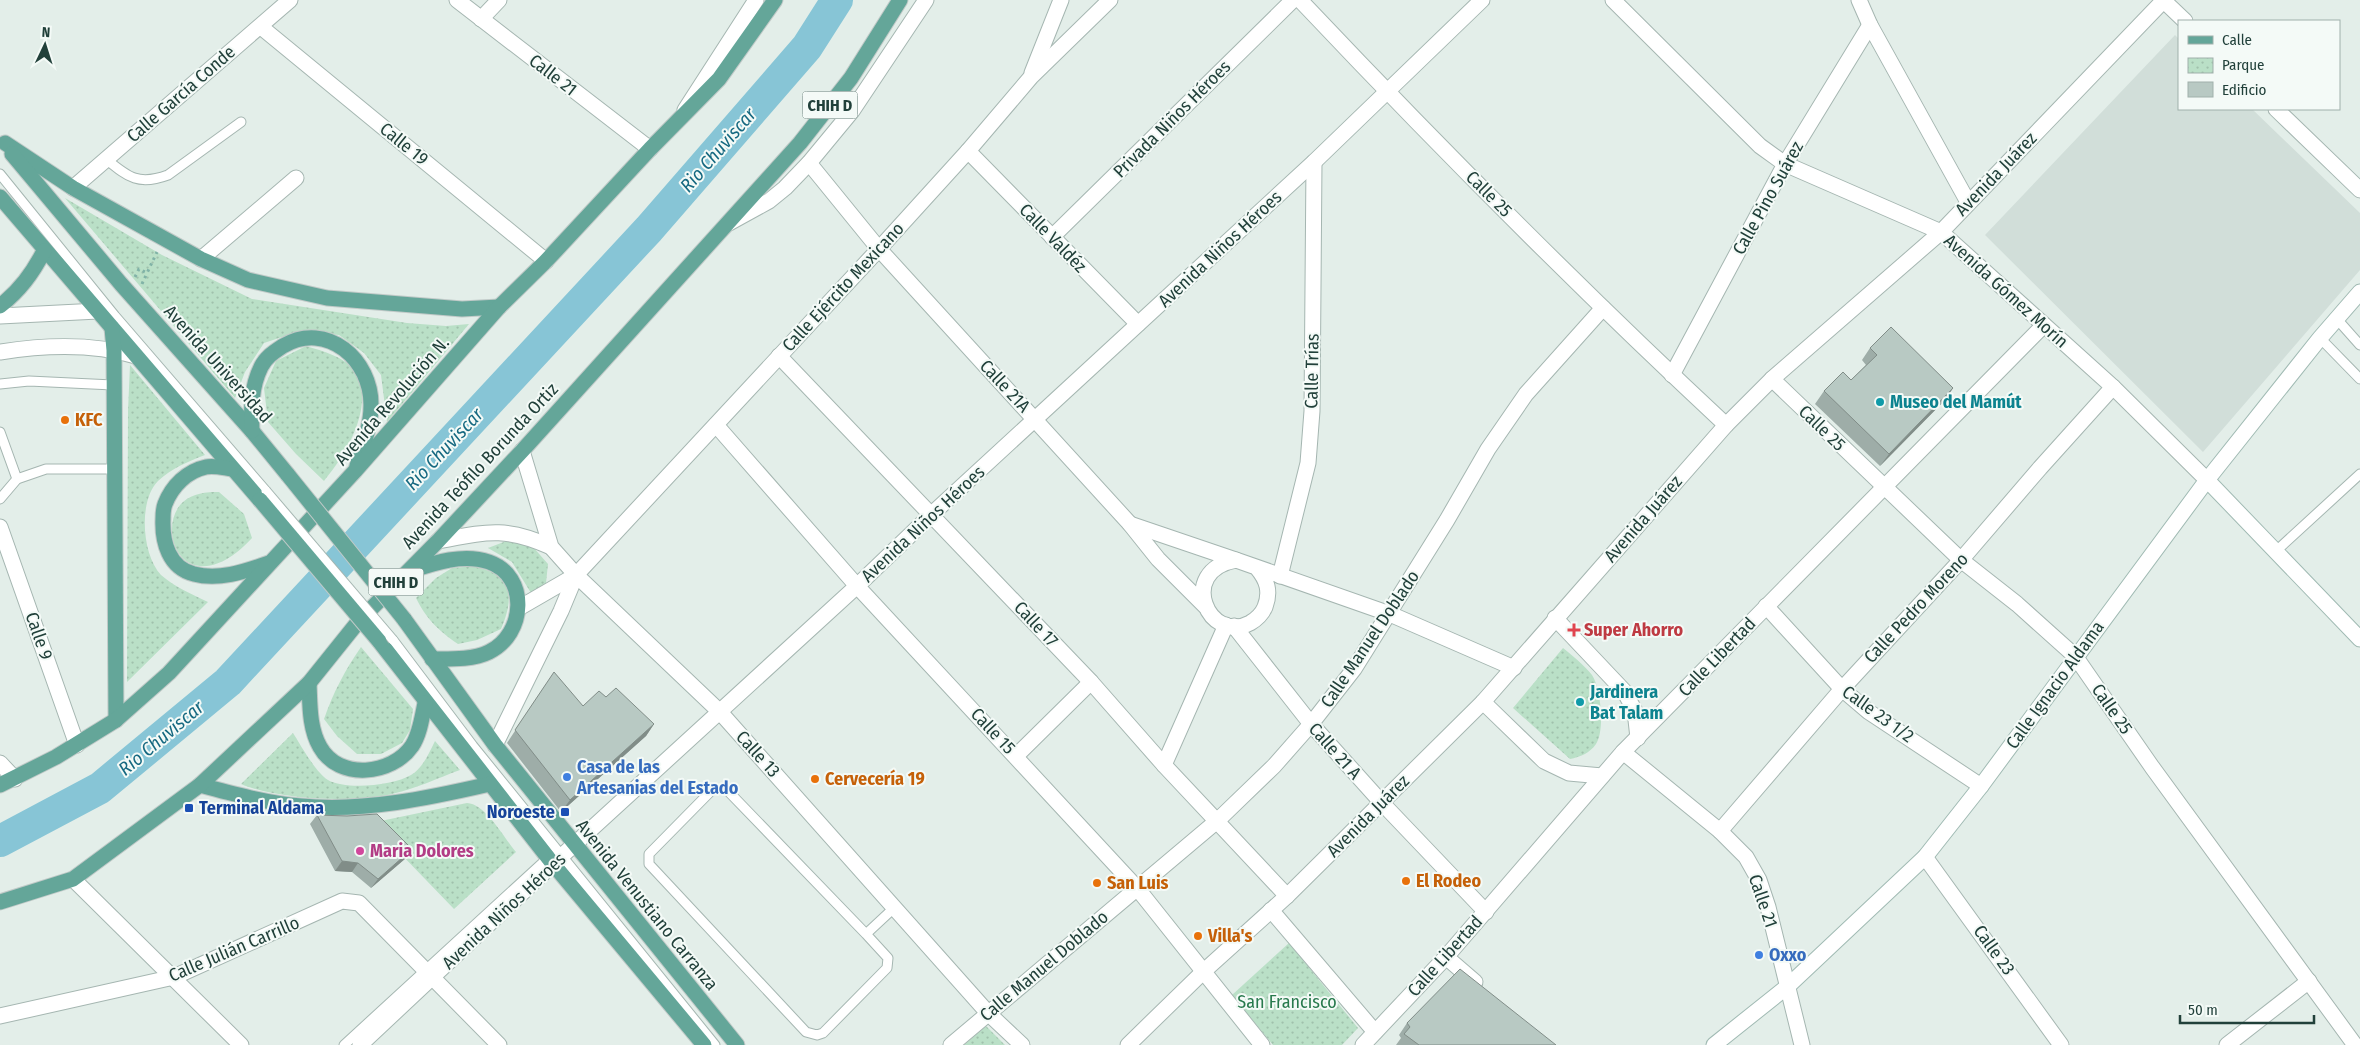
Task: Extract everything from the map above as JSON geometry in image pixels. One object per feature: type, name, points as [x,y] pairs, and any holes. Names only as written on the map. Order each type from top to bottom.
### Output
[{"type":"main road","name":"Avenida Revolución N.","points":[[0,785],[15,779],[78,745],[116,720],[168,673],[355,471],[499,307],[546,261],[650,149],[719,79],[775,0]]},
{"type":"main road","name":"Avenida Teófilo Borunda Ortiz","points":[[0,902],[73,879],[200,785],[309,683],[358,622],[438,541],[522,451],[800,143],[851,78],[900,0]]},
{"type":"main road","points":[[2,140],[72,188],[201,259],[248,280],[327,298],[462,309],[499,307]]},
{"type":"main road","name":"Avenida Universidad","points":[[2,140],[121,284],[252,431],[404,619]]},
{"type":"main road","points":[[0,197],[44,251],[98,311],[232,469],[263,495],[386,641],[426,702],[490,784],[555,856],[704,1045]]},
{"type":"main road","points":[[0,306],[16,293],[30,277],[44,251]]},
{"type":"main road","points":[[112,328],[114,350],[116,720]]},
{"type":"main road","points":[[252,431],[251,408],[254,389],[262,366],[271,353],[290,342],[304,339],[322,339],[338,345],[353,355],[364,371],[370,389],[369,426],[355,471]]},
{"type":"main road","points":[[232,469],[207,466],[189,473],[176,485],[164,506],[163,529],[166,552],[179,566],[193,574],[202,575],[236,574],[271,563]]},
{"type":"main road","points":[[406,572],[440,562],[463,558],[487,561],[500,567],[510,576],[517,592],[518,608],[513,630],[506,640],[489,652],[469,658],[432,660]]},
{"type":"main road","name":"Avenida Venustiano Carranza","points":[[404,619],[495,745],[737,1045]]},
{"type":"main road","points":[[309,683],[313,731],[320,748],[343,767],[355,769],[370,770],[386,767],[398,760],[411,747],[418,734],[426,702]]},
{"type":"main road","points":[[200,785],[241,796],[302,806],[362,806],[427,797],[490,784]]},
{"type":"street","name":"Calle García Conde","points":[[72,188],[290,0]]},
{"type":"street","name":"Calle 21","points":[[457,0],[650,149]]},
{"type":"street","points":[[481,19],[499,0]]},
{"type":"street","points":[[680,118],[719,54],[756,0]]},
{"type":"street","points":[[728,224],[769,201],[785,188],[809,163],[852,111],[926,0]]},
{"type":"street","points":[[1030,77],[1045,35],[1061,0]]},
{"type":"street","name":"Calle Ejército Mexicano","points":[[576,575],[879,249],[968,151],[1030,77],[1110,0]]},
{"type":"street","name":"Privada Niños Héroes","points":[[1052,237],[1293,0]]},
{"type":"street","name":"Calle 25","points":[[1300,0],[1386,92],[1726,426]]},
{"type":"street","name":"Avenida Niños Héroes","points":[[360,1045],[430,974],[555,856],[575,846],[857,586],[1035,418],[1314,162],[1482,0]]},
{"type":"street","name":"Avenida Gómez Morín","points":[[1612,0],[1760,146],[1785,164],[1941,232],[2113,387],[2207,480],[2274,552],[2360,639]]},
{"type":"street","points":[[1858,0],[1968,202]]},
{"type":"street","points":[[2164,0],[2184,20]]},
{"type":"street","name":"Avenida Juárez","points":[[1128,1045],[1204,971],[1287,896],[1482,702],[1726,426],[1772,379],[1941,232],[2164,0]]},
{"type":"street","name":"Calle Pino Suárez","points":[[1672,375],[1785,164],[1870,25]]},
{"type":"street","name":"Calle 19","points":[[261,26],[546,261]]},
{"type":"street","points":[[2277,110],[2360,190]]},
{"type":"street","name":"Calle Valdéz","points":[[968,151],[1138,324]]},
{"type":"street","name":"Calle Trías","points":[[1280,576],[1308,463],[1312,411],[1314,162]]},
{"type":"street","name":"Calle 21A","points":[[809,163],[879,249],[1035,418],[1130,524],[1158,559],[1205,606]]},
{"type":"street","points":[[201,259],[296,178]]},
{"type":"street","name":"Calle Ignacio Aldama","points":[[1714,1045],[1788,986],[1925,856],[1981,786],[2075,656],[2207,480],[2336,318],[2360,292]]},
{"type":"street","name":"Calle Manuel Doblado","points":[[951,1045],[1217,821],[1274,766],[1311,724],[1354,668],[1390,614],[1488,449],[1526,394],[1604,308]]},
{"type":"street","points":[[0,316],[98,311]]},
{"type":"street","name":"Calle Libertad","points":[[1363,1045],[1486,912],[1623,752],[2044,325]]},
{"type":"street","points":[[0,352],[53,346],[114,350],[136,356]]},
{"type":"street","name":"Calle 17","points":[[779,356],[1091,682],[1164,765],[1287,896]]},
{"type":"street","name":"Calle 25","points":[[1772,379],[1961,560],[2017,604],[2075,656],[2152,767],[2355,1045]]},
{"type":"street","name":"Calle Pedro Moreno","points":[[1720,831],[1842,689],[1961,560],[2113,387]]},
{"type":"street","name":"Calle 15","points":[[716,425],[857,586],[1137,888],[1262,1045]]},
{"type":"street","name":"Calle 13","points":[[522,451],[551,547],[576,575],[720,712],[988,1013],[1022,1045]]},
{"type":"street","points":[[1130,524],[1390,614],[1514,668]]},
{"type":"street","name":"Calle 9","points":[[0,527],[78,745]]},
{"type":"street","points":[[438,541],[492,532],[512,532],[551,547]]},
{"type":"street","points":[[1236,560],[1223,563],[1212,570],[1205,581],[1202,594],[1205,606],[1217,621],[1230,626],[1246,625],[1264,611],[1268,600],[1268,588],[1264,577],[1257,568]]},
{"type":"street","points":[[518,608],[576,575]]},
{"type":"street","points":[[495,745],[561,611],[576,575]]},
{"type":"street","name":"Calle 23 1/2","points":[[1766,606],[1842,689],[1869,712],[1981,786]]},
{"type":"street","points":[[1555,618],[1624,691],[1635,711],[1638,738]]},
{"type":"street","points":[[1164,765],[1230,626]]},
{"type":"street","name":"Calle 21 A","points":[[1230,626],[1311,724],[1382,803],[1486,912]]},
{"type":"street","points":[[1016,756],[1091,682]]},
{"type":"street","points":[[1482,702],[1544,762],[1569,773],[1602,776]]},
{"type":"street","name":"Calle 21","points":[[1623,752],[1720,831],[1746,857],[1759,880],[1768,907],[1802,1045]]},
{"type":"street","points":[[0,763],[15,779]]},
{"type":"street","name":"Calle 23","points":[[1925,856],[2061,1045]]},
{"type":"street","points":[[73,879],[242,1045]]},
{"type":"street","name":"Calle Julián Carrillo","points":[[0,1016],[174,977],[342,901],[359,903],[430,974]]},
{"type":"street","points":[[1272,910],[1375,1032]]},
{"type":"street","points":[[1446,957],[1484,989]]},
{"type":"street","points":[[430,974],[499,1045]]},
{"type":"street","points":[[2227,1045],[2309,981]]},
{"type":"lane","points":[[106,159],[129,177],[149,181],[160,178],[168,175],[241,122]]},
{"type":"lane","points":[[0,174],[263,495]]},
{"type":"lane","points":[[2336,318],[2360,344]]},
{"type":"lane","points":[[2320,338],[2360,379]]},
{"type":"lane","points":[[0,384],[29,382],[113,385]]},
{"type":"lane","points":[[0,432],[17,479]]},
{"type":"lane","points":[[0,499],[17,479],[46,470],[114,469]]},
{"type":"lane","points":[[2274,552],[2360,474]]},
{"type":"lane","points":[[386,641],[473,746],[555,856],[715,1045]]},
{"type":"lane","points":[[713,789],[727,790],[866,934],[888,958],[887,968],[822,1033],[812,1035],[806,1032],[649,864],[649,854],[713,789]]},
{"type":"lane","points":[[866,934],[895,907]]},
{"type":"lane","points":[[344,1045],[430,974]]},
{"type":"path","points":[[132,282],[139,269],[147,273],[164,239]]},
{"type":"shaded area","points":[[2175,35],[2178,38],[2178,110],[2253,110],[2360,213],[2360,270],[2203,452],[1985,235]]},
{"type":"green space","points":[[65,198],[162,255],[252,299],[407,323],[446,326],[469,324],[387,422],[381,375],[364,353],[339,335],[300,331],[264,343],[245,372],[235,398]]},
{"type":"green space","points":[[306,346],[334,355],[347,363],[356,373],[361,386],[360,415],[355,430],[341,458],[324,481],[296,454],[268,422],[264,388],[276,361]]},
{"type":"green space","points":[[130,365],[205,455],[174,469],[158,481],[147,501],[145,528],[146,542],[150,555],[161,575],[178,587],[208,602],[127,682],[128,411]]},
{"type":"green space","points":[[219,492],[244,514],[252,538],[235,554],[222,562],[207,566],[190,563],[182,558],[173,540],[173,519],[183,502],[191,497]]},
{"type":"green space","points":[[509,540],[533,547],[548,564],[546,583],[531,593],[512,562],[488,548]]},
{"type":"green space","points":[[476,566],[495,574],[503,580],[507,586],[508,608],[501,629],[477,640],[458,644],[434,624],[416,598],[436,578],[452,568]]},
{"type":"green space","points":[[361,647],[413,709],[410,730],[402,743],[381,754],[357,754],[337,736],[324,719],[340,682]]},
{"type":"green space","points":[[1563,648],[1592,675],[1598,689],[1601,709],[1599,738],[1596,744],[1591,750],[1570,759],[1513,708]]},
{"type":"green space","points":[[293,733],[318,771],[328,780],[336,783],[357,786],[381,784],[403,779],[419,768],[435,741],[460,770],[401,792],[375,797],[336,799],[295,797],[275,794],[241,784]]},
{"type":"green space","points":[[467,803],[481,809],[488,815],[516,852],[454,909],[371,823]]},
{"type":"green space","name":"San Francisco","points":[[1289,943],[1358,1028],[1342,1045],[1273,1045],[1232,995]]},
{"type":"green space","points":[[986,1026],[1005,1045],[964,1045]]},
{"type":"building","name":"Museo del Mamút","points":[[1891,327],[1953,388],[1889,454],[1824,391],[1843,372],[1851,380],[1877,355],[1870,348]]},
{"type":"building","name":"Casa de las Artesanias del Estado","points":[[554,672],[583,706],[599,691],[606,697],[616,688],[654,724],[570,800],[515,730]]},
{"type":"building","points":[[377,814],[412,849],[378,879],[358,863],[342,861],[317,815]]},
{"type":"building","points":[[1460,969],[1556,1045],[1419,1045],[1404,1034],[1410,1027],[1407,1023]]},
{"type":"waterway","name":"Rio Chuviscar","points":[[0,841],[100,788],[228,682],[649,229],[807,47],[837,0]]},
{"type":"place","name":"Museo del Mamút","points":[[1880,402]]},
{"type":"place","name":"KFC","points":[[65,420]]},
{"type":"place","name":"Super Ahorro","points":[[1574,630]]},
{"type":"place","name":"Jardinera Bat Talam","points":[[1580,702]]},
{"type":"place","name":"Casa de las Artesanias del Estado","points":[[567,777]]},
{"type":"place","name":"Cervecería 19","points":[[815,779]]},
{"type":"place","name":"Terminal Aldama","points":[[189,808]]},
{"type":"place","name":"Noroeste","points":[[565,812]]},
{"type":"place","name":"Maria Dolores","points":[[360,851]]},
{"type":"place","name":"El Rodeo","points":[[1406,881]]},
{"type":"place","name":"San Luis","points":[[1097,883]]},
{"type":"place","name":"Villa's","points":[[1198,936]]},
{"type":"place","name":"Oxxo","points":[[1759,955]]}]
